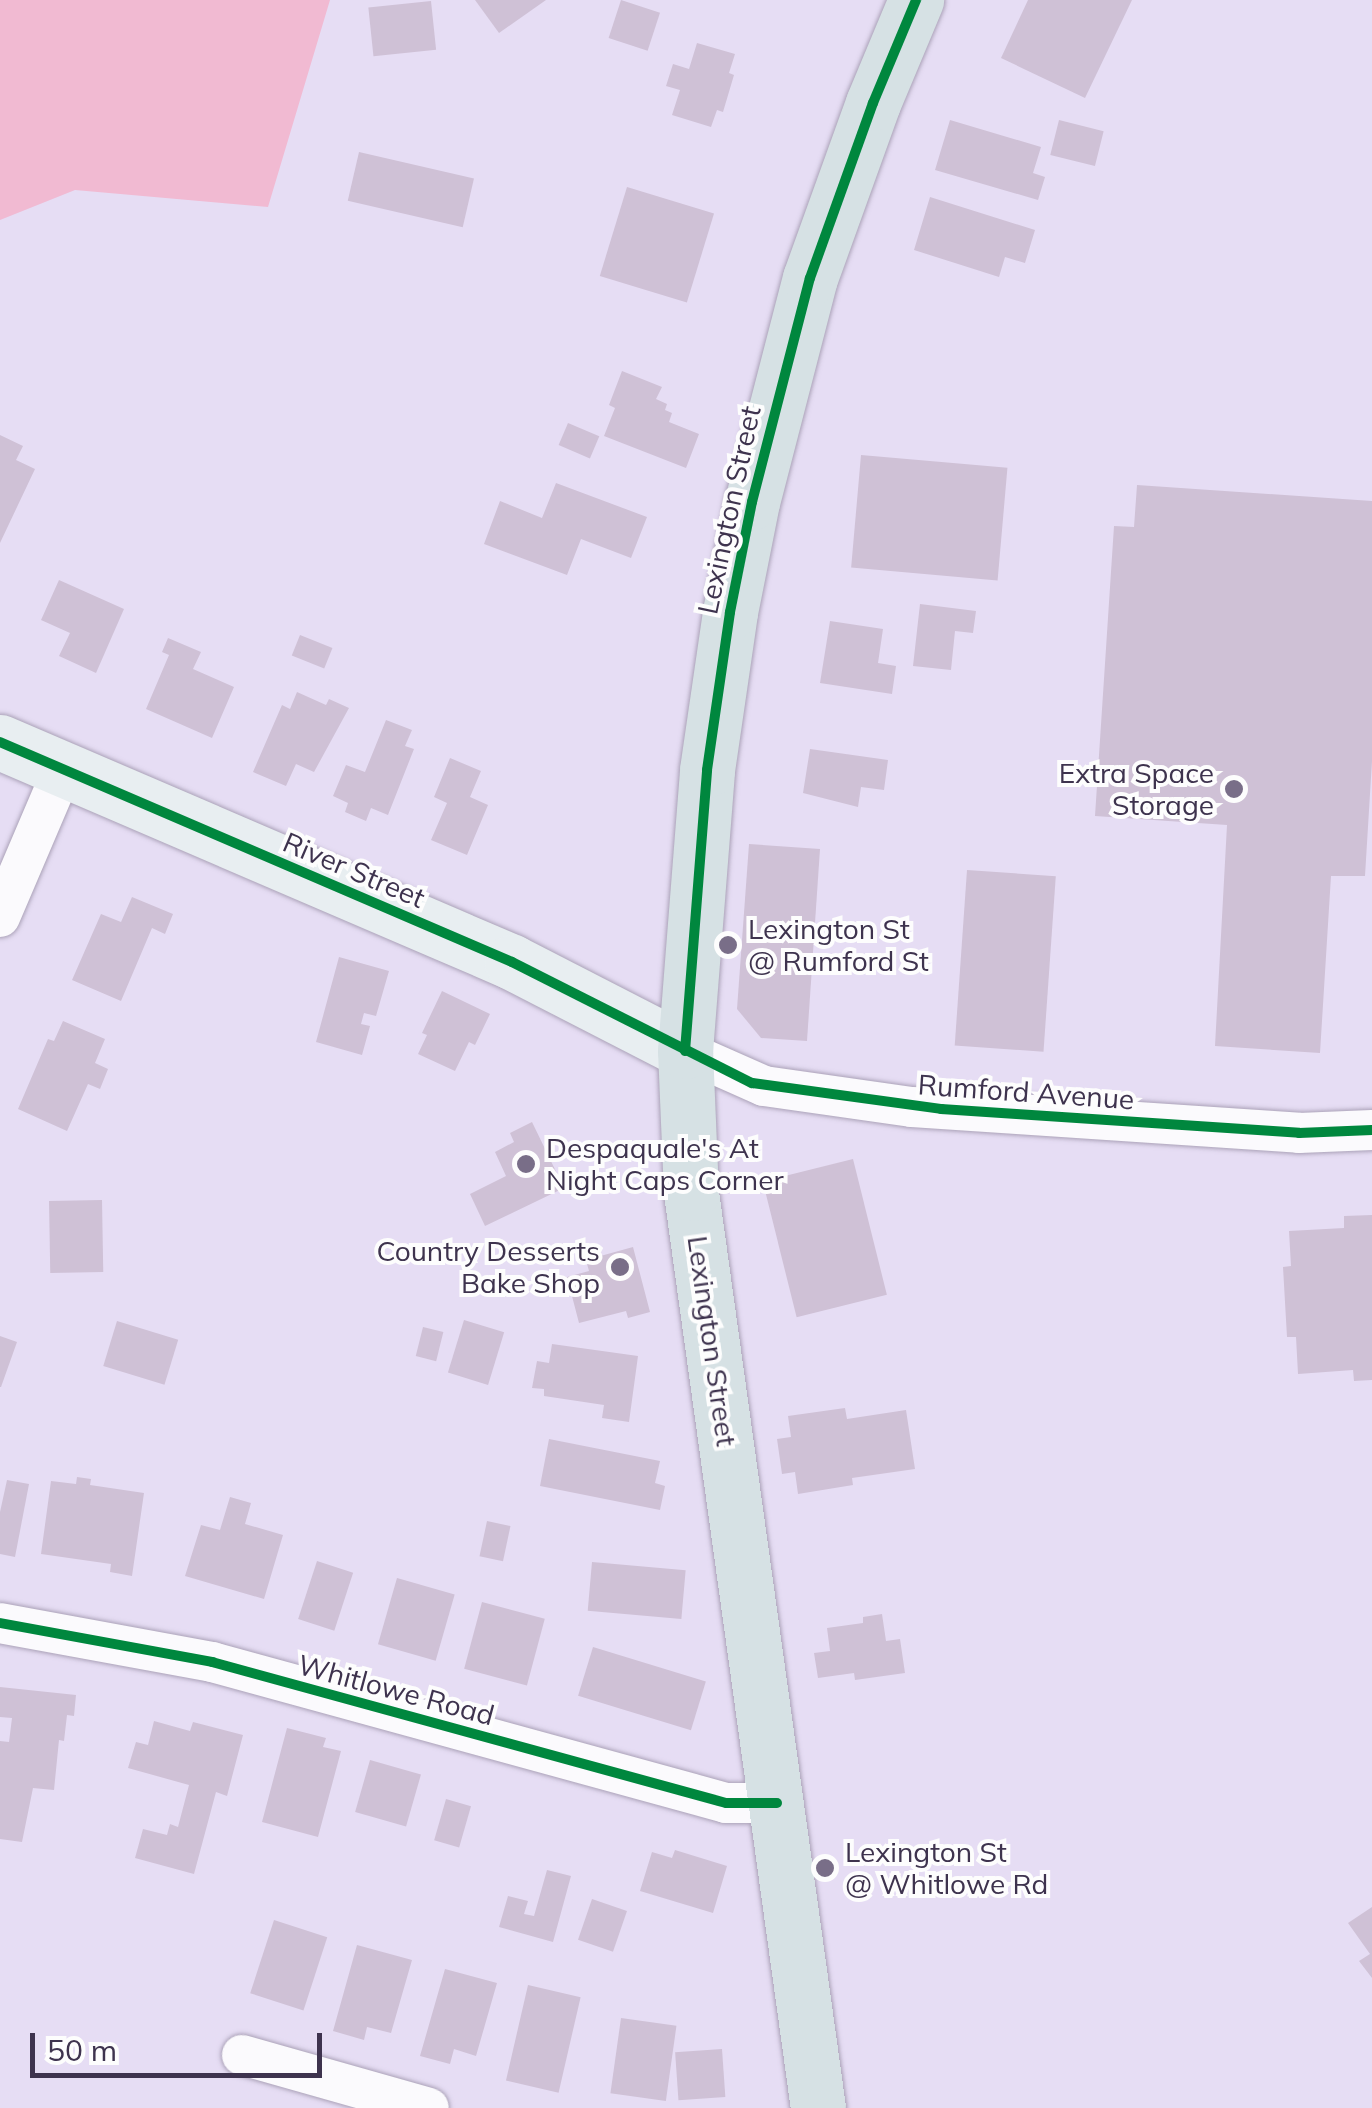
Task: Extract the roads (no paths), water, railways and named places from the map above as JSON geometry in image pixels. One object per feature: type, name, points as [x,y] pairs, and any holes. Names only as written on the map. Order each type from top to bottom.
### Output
[{"type":"main road","name":"Lexington Street","points":[[818,2108],[691,1193],[685,1052],[710,751],[730,612],[752,502],[792,338],[822,241],[916,0]]},
{"type":"street","name":"River Street","points":[[0,742],[512,962],[685,1052]]},
{"type":"street","points":[[0,917],[63,769]]},
{"type":"street","name":"Rumford Avenue","points":[[685,1052],[764,1086],[912,1106],[1299,1133],[1372,1130]]},
{"type":"street","name":"Whitlowe Road","points":[[0,1624],[212,1662],[726,1803],[777,1804]]},
{"type":"street","points":[[242,2055],[429,2108]]},
{"type":"place","name":"Extra Space Storage","points":[[1234,789]]},
{"type":"place","name":"Lexington St @ Rumford St","points":[[728,945]]},
{"type":"place","name":"Despaquale's At Night Caps Corner","points":[[526,1164]]},
{"type":"place","name":"Country Desserts Bake Shop","points":[[620,1267]]},
{"type":"place","name":"Lexington St @ Whitlowe Rd","points":[[825,1868]]}]
